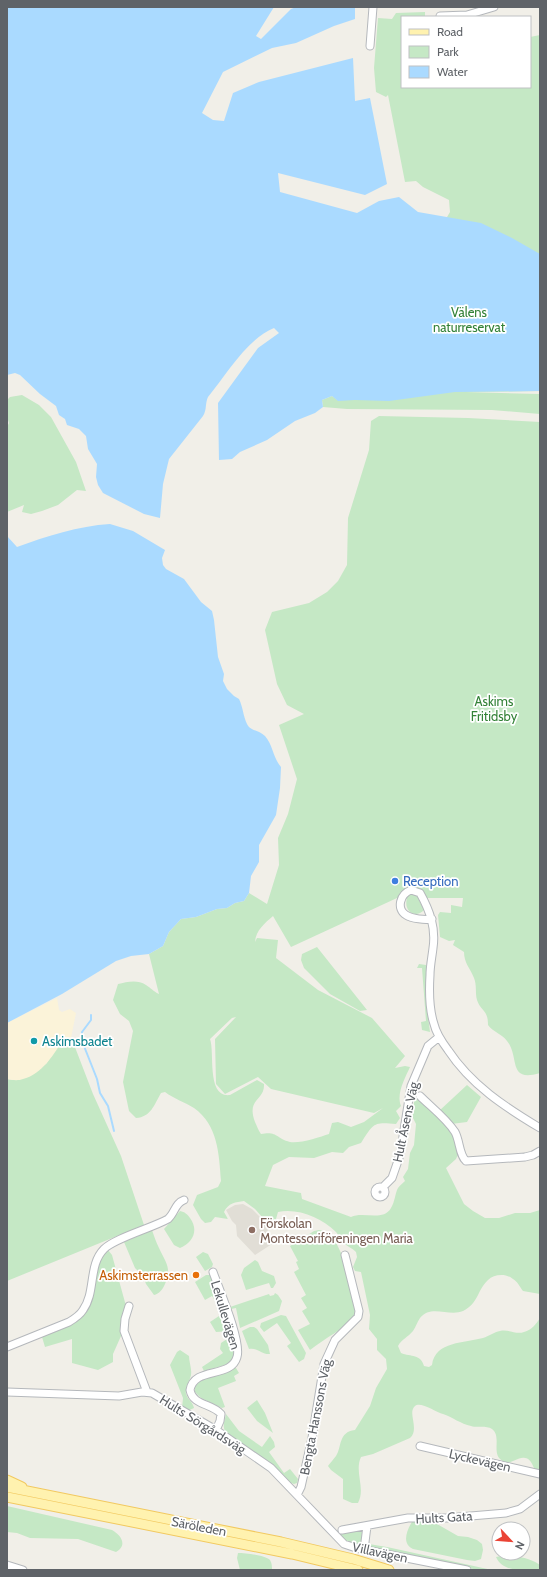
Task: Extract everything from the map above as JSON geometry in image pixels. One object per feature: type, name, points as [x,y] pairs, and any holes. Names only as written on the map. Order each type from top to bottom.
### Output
[{"type":"main road","points":[[7,1480],[30,1492]]},
{"type":"main road","name":"Säröleden","points":[[7,1487],[281,1542],[353,1559],[389,1570]]},
{"type":"main road","name":"Säröleden","points":[[7,1497],[292,1554],[358,1570]]},
{"type":"street","points":[[370,46],[372,7]]},
{"type":"street","points":[[440,16],[467,15],[494,7]]},
{"type":"street","points":[[432,919],[427,920],[410,917],[404,914],[400,906],[404,893],[411,890],[420,893],[432,919],[434,941],[430,968],[430,1000],[434,1025],[439,1038],[458,1066],[475,1082],[498,1101],[540,1128]]},
{"type":"street","name":"Hult Åsens Väg","points":[[383,1187],[392,1178],[400,1155],[404,1136],[407,1103],[411,1086],[428,1046],[439,1038]]},
{"type":"street","points":[[420,1096],[451,1127],[459,1141],[463,1158],[466,1161],[525,1157],[533,1155],[540,1150]]},
{"type":"street","points":[[7,1347],[69,1322],[78,1316],[89,1299],[96,1263],[103,1249],[113,1243],[168,1219],[179,1203],[184,1200]]},
{"type":"street","name":"Bengta Hanssons Väg","points":[[297,1495],[301,1487],[312,1438],[324,1364],[333,1342],[357,1320],[359,1315],[345,1255]]},
{"type":"street","name":"Lekullevägen","points":[[212,1272],[234,1332],[238,1355],[235,1362],[231,1366],[202,1375],[195,1380],[190,1390],[194,1399],[217,1410],[221,1414],[216,1430]]},
{"type":"street","points":[[129,1306],[124,1319],[124,1331],[146,1392]]},
{"type":"street","name":"Hults Sörgårdsväg","points":[[7,1392],[119,1396],[146,1392],[156,1395],[216,1430],[271,1468],[340,1541]]},
{"type":"street","name":"Lyckevägen","points":[[420,1446],[540,1474]]},
{"type":"street","name":"Hults Gata","points":[[342,1530],[408,1518],[447,1518],[506,1513],[520,1509],[540,1494]]},
{"type":"street","points":[[364,1550],[367,1526]]},
{"type":"street","name":"Villavägen","points":[[340,1541],[349,1546],[364,1550],[467,1570]]},
{"type":"street","points":[[7,1565],[23,1570]]},
{"type":"shaded area","name":"Förskolan Montessoriföreningen Maria","points":[[243,1204],[252,1209],[265,1222],[272,1244],[255,1255],[237,1236],[236,1225],[226,1210],[235,1205]]},
{"type":"green space","name":"Välens naturreservat","points":[[425,12],[425,16],[401,16],[401,88],[531,88],[531,37],[540,35],[540,391],[466,392],[540,394],[540,414],[492,410],[347,409],[323,407],[322,400],[332,396],[339,401],[450,212],[449,200],[423,187],[416,181],[405,182],[388,95],[386,97],[376,92],[374,68],[378,18],[392,19],[396,13]]},
{"type":"green space","points":[[22,395],[39,405],[51,417],[76,462],[86,491],[77,490],[58,505],[31,514],[22,512],[24,505],[7,512],[7,427],[9,423],[7,417],[7,400],[10,397]]},
{"type":"green space","name":"Askims Fritidsby","points":[[379,416],[468,418],[540,422],[540,1073],[530,1075],[523,1074],[518,1071],[511,1047],[503,1037],[488,1025],[486,1013],[477,1000],[475,981],[466,962],[464,952],[453,945],[455,940],[449,941],[440,937],[438,915],[440,912],[451,913],[451,905],[462,907],[463,898],[418,898],[424,910],[421,913],[414,914],[411,913],[407,907],[407,898],[397,898],[291,947],[273,916],[259,930],[255,942],[257,938],[278,940],[276,958],[318,990],[372,1018],[405,1056],[395,1068],[405,1066],[410,1067],[400,1091],[401,1106],[396,1111],[400,1118],[396,1124],[383,1123],[375,1125],[361,1143],[349,1147],[343,1153],[332,1152],[314,1158],[289,1157],[273,1165],[265,1186],[301,1193],[302,1199],[351,1217],[356,1215],[378,1215],[387,1212],[392,1206],[398,1188],[405,1181],[403,1177],[408,1169],[410,1153],[414,1145],[416,1124],[412,1116],[415,1096],[452,1131],[459,1152],[456,1159],[446,1168],[464,1204],[485,1218],[499,1218],[515,1213],[530,1213],[540,1210],[540,1294],[523,1291],[516,1281],[510,1277],[500,1275],[493,1276],[484,1284],[475,1300],[468,1308],[463,1311],[452,1313],[435,1311],[424,1314],[413,1331],[398,1346],[401,1353],[421,1359],[424,1366],[429,1367],[432,1365],[434,1357],[445,1347],[460,1342],[483,1338],[500,1331],[521,1333],[532,1328],[540,1318],[540,1476],[528,1459],[522,1458],[506,1462],[499,1458],[497,1455],[497,1439],[495,1432],[492,1429],[487,1427],[473,1427],[428,1407],[417,1405],[413,1409],[412,1413],[414,1430],[410,1438],[373,1454],[361,1457],[359,1468],[361,1492],[358,1503],[352,1503],[343,1499],[343,1479],[328,1466],[336,1456],[343,1437],[350,1431],[355,1430],[370,1406],[376,1388],[387,1369],[386,1359],[377,1350],[377,1339],[369,1329],[370,1315],[361,1272],[355,1271],[353,1267],[357,1257],[356,1252],[343,1243],[337,1233],[324,1222],[309,1215],[294,1211],[278,1212],[274,1226],[271,1227],[255,1209],[244,1201],[230,1205],[226,1209],[224,1212],[228,1219],[215,1217],[211,1222],[205,1223],[201,1219],[193,1205],[197,1195],[218,1187],[221,1181],[218,1151],[213,1131],[202,1115],[194,1108],[165,1092],[161,1093],[149,1113],[136,1118],[129,1111],[123,1082],[133,1031],[129,1021],[120,1014],[113,1000],[118,984],[128,982],[143,983],[159,994],[149,954],[163,946],[169,932],[181,919],[196,917],[217,909],[227,908],[235,903],[244,901],[249,893],[267,904],[279,865],[278,838],[288,814],[297,779],[279,725],[304,714],[287,705],[277,684],[265,630],[272,612],[309,603],[327,592],[338,581],[347,565],[348,518],[369,450],[371,421]],"holes":[[[236,1017],[215,1039],[216,1084],[225,1094],[258,1077],[271,1089],[374,1113],[383,1108],[364,1122],[351,1127],[338,1122],[332,1123],[329,1134],[304,1141],[290,1142],[271,1133],[261,1134],[255,1122],[253,1108],[254,1104],[264,1090],[264,1084],[257,1080],[230,1095],[222,1094],[217,1089],[214,1082],[210,1039],[232,1018]]]},
{"type":"green space","points":[[317,947],[367,1010],[360,1011],[330,994],[304,968],[301,960],[302,954]]},
{"type":"green space","points":[[419,964],[426,965],[426,1001],[430,1032],[422,1030],[421,1022],[426,1021],[422,968],[417,968]]},
{"type":"green space","points":[[63,1038],[71,1038],[73,1042],[93,1094],[121,1156],[144,1225],[7,1281],[7,1079],[13,1080],[46,1064]]},
{"type":"green space","points":[[467,1085],[481,1097],[467,1122],[451,1124],[439,1111]]},
{"type":"green space","points":[[180,1211],[186,1213],[190,1218],[193,1223],[194,1231],[193,1236],[188,1243],[180,1248],[174,1245],[164,1229]]},
{"type":"green space","points":[[152,1230],[168,1270],[164,1286],[154,1295],[146,1284],[143,1276],[135,1268],[124,1242]]},
{"type":"green space","points":[[319,1230],[330,1235],[341,1253],[356,1314],[346,1325],[310,1350],[298,1330],[310,1324],[302,1311],[307,1308],[301,1298],[306,1295],[294,1272],[299,1269],[296,1262],[298,1261],[290,1246],[314,1231]]},
{"type":"green space","points":[[108,1250],[112,1255],[126,1306],[121,1321],[121,1336],[113,1354],[113,1362],[98,1370],[72,1363],[72,1339],[45,1347],[42,1337],[74,1323],[93,1295],[99,1263],[103,1255]]},
{"type":"green space","points":[[203,1252],[208,1254],[213,1264],[212,1267],[205,1271],[196,1257]]},
{"type":"green space","points":[[255,1260],[258,1262],[262,1271],[274,1276],[276,1283],[273,1288],[271,1288],[269,1283],[246,1290],[241,1275],[244,1268]]},
{"type":"green space","points":[[206,1275],[210,1275],[221,1301],[216,1302],[212,1296],[205,1300],[195,1282]]},
{"type":"green space","points":[[275,1293],[282,1301],[279,1311],[240,1328],[236,1308],[231,1309],[230,1307],[269,1294],[270,1296],[274,1295]]},
{"type":"green space","points":[[224,1310],[231,1331],[216,1332],[210,1322],[222,1314]]},
{"type":"green space","points":[[281,1315],[286,1316],[306,1353],[304,1359],[299,1362],[287,1346],[291,1343],[277,1323],[264,1332],[260,1327],[261,1323]]},
{"type":"green space","points":[[250,1327],[257,1329],[268,1345],[270,1354],[255,1349],[249,1349],[242,1331]]},
{"type":"green space","points":[[232,1337],[234,1346],[233,1359],[225,1365],[204,1371],[202,1367],[223,1353],[220,1349],[221,1343]]},
{"type":"green space","points":[[180,1350],[189,1356],[191,1370],[186,1394],[194,1408],[187,1411],[182,1408],[183,1398],[170,1365],[177,1352]]},
{"type":"green space","points":[[236,1368],[239,1373],[234,1376],[236,1381],[218,1388],[225,1407],[222,1408],[201,1398],[195,1392],[195,1384],[198,1381]]},
{"type":"green space","points":[[257,1400],[265,1413],[273,1433],[257,1421],[247,1408]]},
{"type":"green space","points":[[226,1414],[239,1431],[262,1447],[270,1436],[275,1447],[269,1452],[284,1473],[290,1469],[298,1479],[297,1483],[294,1484],[289,1482],[273,1467],[227,1434],[224,1426]]},
{"type":"green space","points":[[7,1506],[112,1530],[122,1540],[122,1546],[116,1552],[78,1539],[30,1538],[17,1533],[7,1532]]},
{"type":"green space","points":[[419,1519],[437,1524],[458,1536],[477,1540],[482,1544],[483,1550],[481,1559],[475,1561],[467,1560],[413,1549],[407,1543],[406,1536],[413,1520]]},
{"type":"green space","points":[[359,1530],[363,1533],[363,1540],[359,1545],[351,1544],[339,1535],[341,1533]]},
{"type":"green space","points":[[369,1544],[492,1570],[478,1570],[371,1548]]},
{"type":"green space","points":[[238,1553],[267,1558],[271,1562],[272,1570],[240,1570],[237,1558]]},
{"type":"green space","points":[[531,1560],[540,1565],[540,1570],[515,1570],[504,1566],[499,1562]]},
{"type":"sand","name":"Askimsbadet","points":[[57,998],[59,1010],[62,1012],[70,1009],[76,1013],[71,1038],[63,1038],[47,1063],[30,1077],[21,1080],[7,1079],[7,1023]]},
{"type":"water","points":[[7,7],[274,7],[256,36],[261,39],[291,9],[296,7],[355,7],[355,19],[334,26],[296,43],[272,48],[223,72],[202,113],[213,120],[224,121],[233,93],[259,82],[353,58],[355,101],[370,98],[387,184],[365,195],[278,173],[280,192],[357,213],[379,201],[399,197],[418,212],[481,223],[540,254],[540,391],[455,392],[389,401],[338,401],[332,396],[322,400],[323,407],[315,413],[295,421],[267,440],[240,452],[232,459],[219,460],[218,403],[258,348],[279,333],[274,328],[255,340],[238,358],[208,397],[203,416],[169,459],[163,484],[160,518],[144,514],[103,493],[98,485],[96,477],[97,464],[88,449],[86,436],[79,429],[67,425],[65,419],[59,415],[56,406],[40,394],[20,375],[15,373],[7,375]]},
{"type":"water","points":[[110,524],[133,531],[165,550],[162,558],[163,565],[166,569],[184,579],[201,602],[212,611],[218,657],[224,674],[223,681],[227,689],[239,699],[248,726],[265,736],[276,760],[281,767],[276,815],[259,845],[259,862],[251,876],[249,893],[244,901],[235,903],[227,908],[217,909],[196,917],[181,919],[169,932],[163,946],[149,954],[131,956],[116,961],[62,994],[7,1023],[7,536],[17,547],[63,532]]},
{"type":"waterway","points":[[91,1015],[91,1020],[82,1032],[82,1041],[97,1079],[100,1093],[108,1106],[114,1131]]},
{"type":"place","name":"Reception","points":[[395,881]]},
{"type":"place","name":"Askimsbadet","points":[[34,1041]]},
{"type":"place","name":"Förskolan Montessoriföreningen Maria","points":[[252,1230]]},
{"type":"place","name":"Askimsterrassen","points":[[196,1275]]}]
